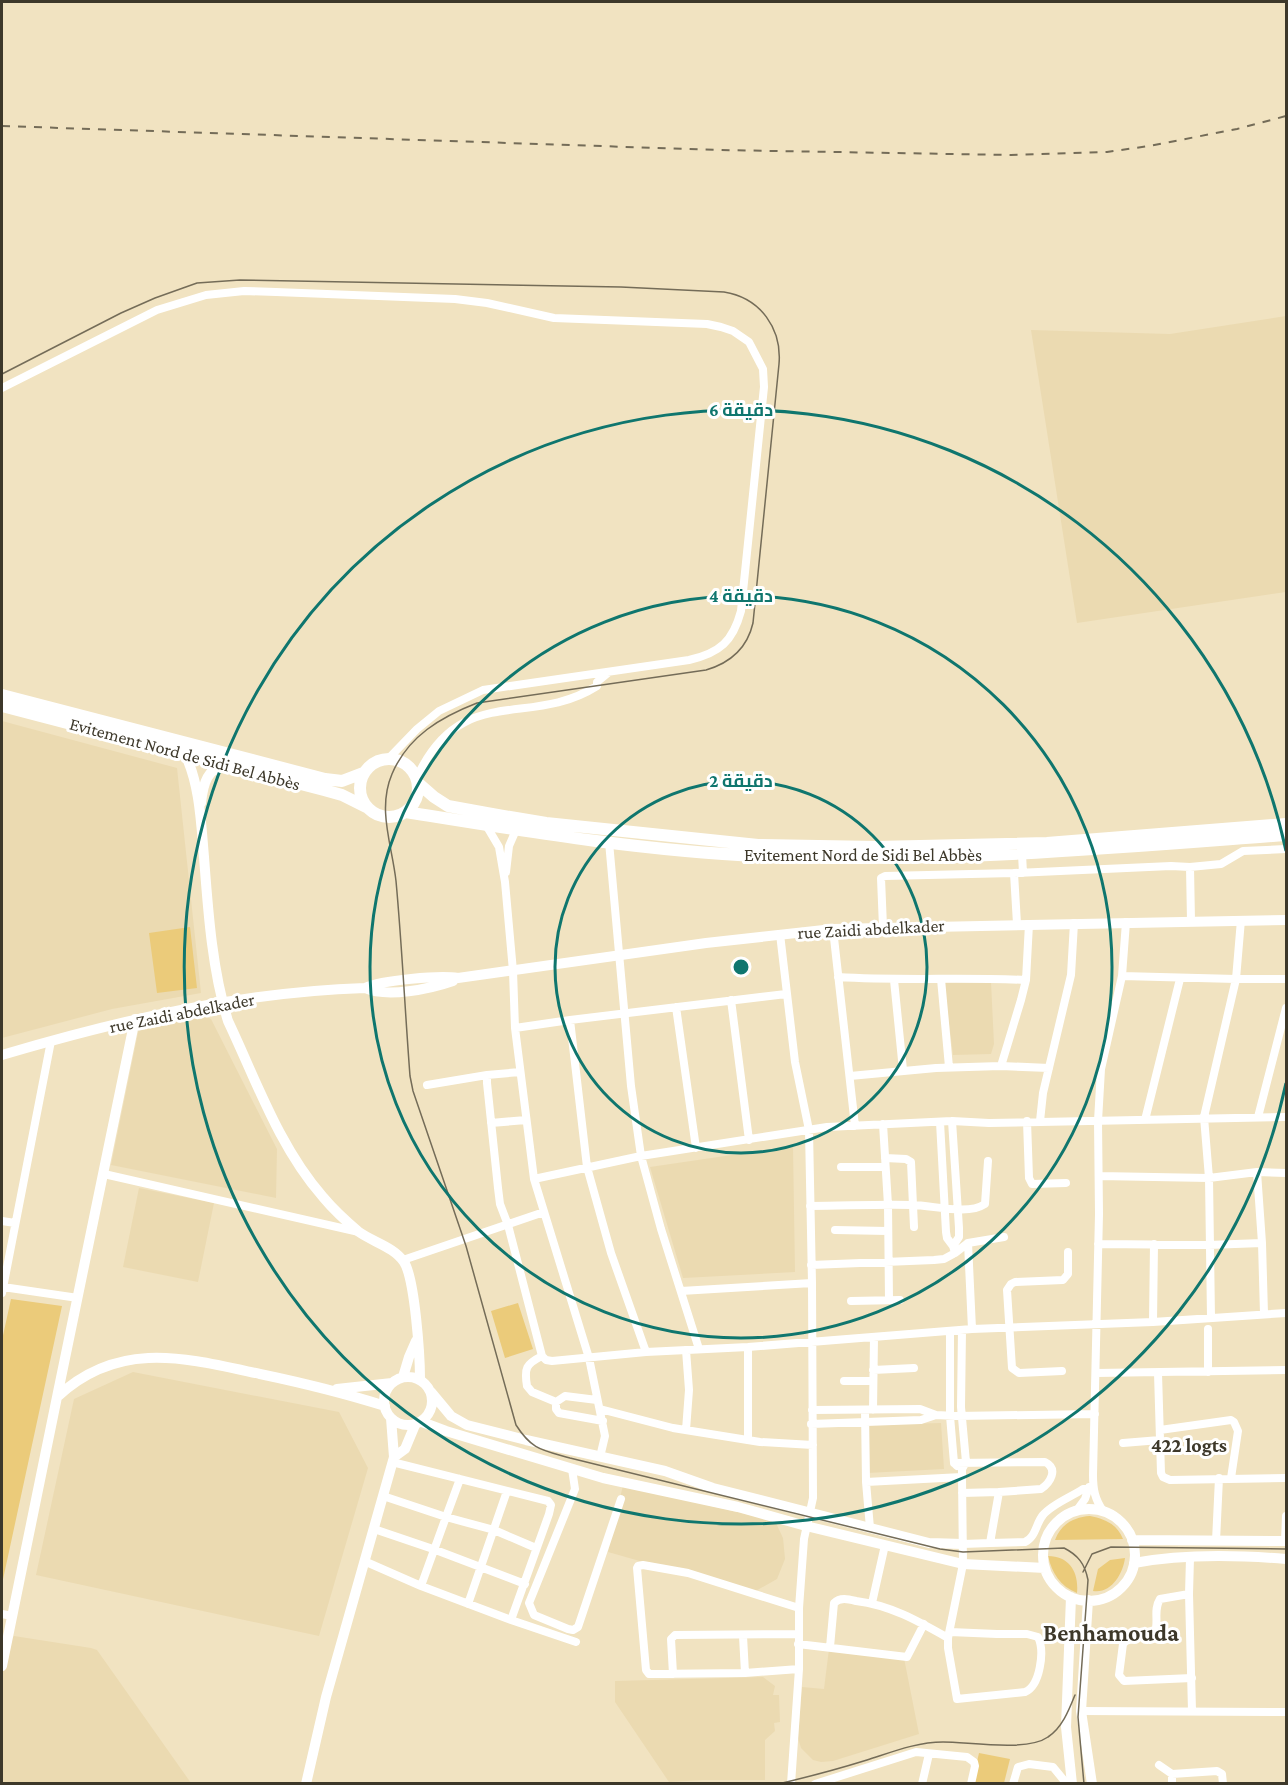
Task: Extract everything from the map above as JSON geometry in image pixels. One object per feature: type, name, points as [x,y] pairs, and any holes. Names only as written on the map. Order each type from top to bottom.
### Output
[{"type":"highway","name":"Evitement Nord de Sidi Bel Abbès","points":[[2,695],[325,779],[342,781],[363,773]]},
{"type":"highway","name":"Evitement Nord de Sidi Bel Abbès","points":[[2,706],[342,795],[366,807]]},
{"type":"highway","points":[[389,758],[407,764],[417,780],[416,799],[406,812],[385,817],[366,807],[359,787],[363,773],[370,765],[389,758]]},
{"type":"highway","name":"Evitement Nord de Sidi Bel Abbès","points":[[417,780],[429,794],[448,806],[556,824],[758,845],[876,848],[1035,843],[1287,824]]},
{"type":"highway","name":"Evitement Nord de Sidi Bel Abbès","points":[[406,812],[609,842],[759,856],[877,859],[1022,854],[1287,835]]},
{"type":"main road","points":[[185,754],[191,770],[200,812],[207,899],[222,1001],[228,1021],[288,1146],[303,1171],[324,1199],[359,1232],[394,1252],[403,1260],[410,1275],[420,1379],[451,1416],[467,1425],[665,1470],[713,1488],[929,1543],[963,1544]]},
{"type":"main road","points":[[200,812],[203,788],[208,776],[220,766],[239,767]]},
{"type":"main road","name":"rue Zaidi abdelkader","points":[[2,1055],[135,1019],[222,1001],[366,988],[380,993],[403,991],[440,985],[458,978],[780,934],[883,927],[1287,920]]},
{"type":"main road","points":[[2,1666],[7,1615],[57,1397],[135,1019]]},
{"type":"main road","points":[[403,1377],[416,1341]]},
{"type":"main road","points":[[57,1397],[73,1382],[90,1372],[122,1362],[149,1358],[189,1360],[327,1389],[385,1406]]},
{"type":"main road","points":[[327,1389],[392,1383],[403,1377],[420,1379]]},
{"type":"main road","points":[[306,1784],[326,1697],[393,1459],[391,1418],[385,1406],[385,1394],[392,1383]]},
{"type":"main road","points":[[393,1459],[405,1449],[418,1423],[432,1408],[431,1392]]},
{"type":"main road","points":[[391,1418],[402,1425],[418,1423],[625,1483],[738,1507],[963,1564],[1044,1568]]},
{"type":"main road","points":[[1077,1510],[1103,1511],[1116,1518],[1125,1527],[1132,1540],[1134,1563],[1130,1575],[1118,1590],[1101,1599],[1088,1600],[1071,1597],[1059,1590],[1050,1580],[1044,1568],[1043,1547],[1051,1528],[1067,1514],[1077,1510]]},
{"type":"main road","points":[[1132,1540],[1286,1541]]},
{"type":"main road","points":[[1134,1563],[1153,1559],[1190,1558],[1287,1559]]},
{"type":"main road","points":[[1071,1597],[1066,1727],[1072,1784]]},
{"type":"main road","points":[[1088,1600],[1081,1711],[1092,1784]]},
{"type":"street","points":[[2,388],[166,306],[206,295],[244,291],[455,299],[487,303],[554,318],[707,324],[733,332],[748,342],[763,369],[764,379],[744,589],[737,626],[732,634],[720,647],[702,657],[494,687],[470,695],[439,711],[426,721],[389,758]]},
{"type":"street","points":[[417,780],[427,756],[442,737],[453,728],[496,711],[559,701],[585,693],[597,686],[597,682],[609,672]]},
{"type":"street","points":[[582,676],[585,693]]},
{"type":"street","points":[[486,825],[499,847],[505,882],[513,971],[515,1028],[534,1179],[589,1358],[603,1421],[605,1442],[600,1457]]},
{"type":"street","points":[[505,882],[508,846],[516,830]]},
{"type":"street","points":[[609,842],[631,1086],[641,1156],[699,1349]]},
{"type":"street","points":[[883,927],[881,878],[885,876],[1190,867],[1221,864],[1242,851],[1287,849]]},
{"type":"street","points":[[1017,924],[1022,854]]},
{"type":"street","points":[[1190,867],[1191,921]]},
{"type":"street","points":[[1211,1318],[1208,1245],[1209,1178],[1204,1117],[1236,980],[1241,920]]},
{"type":"street","points":[[1103,1511],[1093,1492],[1098,1121],[1101,1070],[1122,976],[1126,922]]},
{"type":"street","points":[[1040,1121],[1042,1099],[1071,975],[1074,923]]},
{"type":"street","points":[[1001,1066],[1026,980],[1029,924]]},
{"type":"street","points":[[833,929],[855,1126]]},
{"type":"street","points":[[780,934],[795,1062],[809,1130],[812,1283],[813,1498],[806,1526],[798,1608],[799,1669],[791,1784]]},
{"type":"street","points":[[1122,976],[1236,980],[1287,978]]},
{"type":"street","points":[[838,977],[894,980],[1026,980]]},
{"type":"street","points":[[941,979],[949,1067]]},
{"type":"street","points":[[1145,1120],[1180,979]]},
{"type":"street","points":[[894,980],[903,1070]]},
{"type":"street","points":[[515,1028],[786,994]]},
{"type":"street","points":[[731,1000],[749,1140]]},
{"type":"street","points":[[676,1007],[696,1148]]},
{"type":"street","points":[[1257,1118],[1287,1008]]},
{"type":"street","points":[[570,1020],[587,1167],[612,1253],[646,1352]]},
{"type":"street","points":[[51,1041],[2,1290],[78,1298]]},
{"type":"street","points":[[850,1076],[949,1067],[1049,1068]]},
{"type":"street","points":[[427,1085],[520,1072]]},
{"type":"street","points":[[487,1075],[500,1204],[508,1225],[542,1356],[546,1360],[972,1329],[1153,1322],[1287,1313]]},
{"type":"street","points":[[534,1179],[641,1156],[809,1130],[855,1126],[952,1121],[989,1123],[1287,1117]]},
{"type":"street","points":[[491,1123],[526,1120]]},
{"type":"street","points":[[952,1121],[959,1237],[954,1250]]},
{"type":"street","points":[[1027,1121],[1029,1178],[1032,1184],[1066,1183]]},
{"type":"street","points":[[940,1122],[947,1238],[954,1250]]},
{"type":"street","points":[[883,1124],[888,1205],[889,1300]]},
{"type":"street","points":[[841,1167],[910,1160],[914,1227]]},
{"type":"street","points":[[810,1206],[914,1205],[945,1209],[978,1208],[985,1203],[988,1161]]},
{"type":"street","points":[[1099,1176],[1209,1178],[1257,1172],[1287,1173]]},
{"type":"street","points":[[1257,1172],[1264,1314]]},
{"type":"street","points":[[104,1174],[359,1232]]},
{"type":"street","points":[[403,1260],[544,1212]]},
{"type":"street","points":[[2,1221],[15,1223]]},
{"type":"street","points":[[835,1230],[888,1231]]},
{"type":"street","points":[[811,1265],[944,1259],[954,1250],[968,1243],[1004,1237]]},
{"type":"street","points":[[968,1243],[972,1329]]},
{"type":"street","points":[[1098,1244],[1262,1243]]},
{"type":"street","points":[[1153,1322],[1154,1244]]},
{"type":"street","points":[[1062,1371],[1015,1371],[1012,1368],[1007,1290],[1015,1282],[1063,1280],[1068,1274],[1068,1252]]},
{"type":"street","points":[[681,1291],[812,1283]]},
{"type":"street","points":[[851,1301],[900,1300]]},
{"type":"street","points":[[1208,1329],[1208,1372]]},
{"type":"street","points":[[830,1647],[834,1603],[837,1600],[872,1603],[903,1613],[949,1635],[1027,1634],[1038,1637],[1041,1642],[1036,1683],[1025,1692],[957,1699],[949,1664],[949,1635],[963,1564],[962,1330]]},
{"type":"street","points":[[950,1331],[950,1416],[954,1463],[963,1470]]},
{"type":"street","points":[[870,1528],[865,1424],[873,1381],[874,1337]]},
{"type":"street","points":[[747,1440],[748,1347]]},
{"type":"street","points":[[686,1350],[690,1390],[686,1430]]},
{"type":"street","points":[[542,1356],[527,1366],[526,1386],[532,1392],[556,1402]]},
{"type":"street","points":[[873,1370],[914,1368]]},
{"type":"street","points":[[1096,1373],[1287,1370]]},
{"type":"street","points":[[1158,1373],[1161,1473],[1163,1477],[1170,1480],[1287,1478]]},
{"type":"street","points":[[843,1381],[873,1381]]},
{"type":"street","points":[[603,1421],[559,1413],[556,1409],[556,1402],[565,1396],[686,1430],[747,1440],[813,1445]]},
{"type":"street","points":[[812,1410],[920,1409],[936,1415],[950,1416],[1095,1414]]},
{"type":"street","points":[[811,1424],[865,1424],[921,1420],[936,1415]]},
{"type":"street","points":[[1160,1430],[1231,1420],[1238,1431],[1232,1478]]},
{"type":"street","points":[[1123,1443],[1160,1440]]},
{"type":"street","points":[[393,1459],[548,1501],[551,1505],[512,1620]]},
{"type":"street","points":[[866,1482],[1045,1462],[1050,1464],[1052,1470],[1051,1478],[1041,1489],[962,1493]]},
{"type":"street","points":[[572,1469],[575,1489],[529,1603],[534,1615],[568,1629],[573,1630],[578,1627],[621,1499]]},
{"type":"street","points":[[1077,1510],[1085,1499],[1093,1475]]},
{"type":"street","points":[[1216,1541],[1219,1478]]},
{"type":"street","points":[[421,1586],[460,1479]]},
{"type":"street","points":[[963,1544],[1025,1542],[1030,1539],[1043,1515],[1083,1489],[1088,1489]]},
{"type":"street","points":[[468,1604],[507,1491]]},
{"type":"street","points":[[990,1543],[999,1492]]},
{"type":"street","points":[[383,1496],[494,1530],[536,1548]]},
{"type":"street","points":[[1286,1541],[1287,1516]]},
{"type":"street","points":[[374,1528],[525,1584]]},
{"type":"street","points":[[872,1603],[885,1545]]},
{"type":"street","points":[[1190,1558],[1192,1711]]},
{"type":"street","points":[[364,1561],[468,1604],[576,1642]]},
{"type":"street","points":[[798,1608],[688,1573],[638,1566],[637,1568],[646,1670],[649,1674],[745,1673],[799,1669]]},
{"type":"street","points":[[1189,1594],[1160,1599],[1156,1608],[1157,1628],[1155,1632],[1123,1644],[1119,1675],[1124,1681],[1192,1678]]},
{"type":"street","points":[[673,1674],[672,1636],[680,1634],[798,1639],[830,1647],[907,1657],[924,1624]]},
{"type":"street","points":[[743,1636],[745,1673]]},
{"type":"street","points":[[1081,1711],[1287,1712]]},
{"type":"street","points":[[815,1784],[835,1781],[916,1752],[967,1757],[975,1766],[971,1784]]},
{"type":"street","points":[[922,1784],[929,1754]]},
{"type":"street","points":[[1013,1784],[1018,1767],[1029,1764],[1053,1767],[1067,1784]]},
{"type":"street","points":[[1159,1765],[1172,1774],[1217,1771],[1222,1774],[1223,1784]]},
{"type":"street","points":[[1172,1774],[1172,1784]]},
{"type":"shaded area","points":[[1286,316],[1286,592],[1077,623],[1031,330],[1170,334]]},
{"type":"shaded area","points":[[2,721],[177,768],[201,993],[112,1009],[2,1038]]},
{"type":"shaded area","points":[[190,927],[197,988],[157,993],[149,933]]},
{"type":"shaded area","points":[[991,982],[994,1044],[991,1054],[953,1055],[944,983]]},
{"type":"shaded area","points":[[205,1016],[211,1019],[277,1149],[276,1198],[111,1165],[139,1028]]},
{"type":"shaded area","points":[[793,1146],[795,1272],[683,1278],[650,1167]]},
{"type":"shaded area","points":[[139,1188],[214,1203],[198,1282],[123,1267]]},
{"type":"shaded area","points":[[11,1299],[62,1306],[2,1584],[2,1340]]},
{"type":"shaded area","points":[[518,1303],[533,1349],[505,1358],[491,1311]]},
{"type":"shaded area","points":[[133,1372],[339,1412],[368,1468],[319,1636],[36,1575],[74,1399]]},
{"type":"shaded area","points":[[941,1423],[944,1469],[867,1473],[866,1425]]},
{"type":"shaded area","points":[[623,1485],[775,1521],[783,1538],[785,1559],[777,1579],[752,1593],[608,1552]]},
{"type":"shaded area","points":[[1090,1516],[1110,1523],[1123,1539],[1055,1540],[1069,1522]]},
{"type":"shaded area","points":[[1048,1556],[1062,1559],[1072,1567],[1075,1573],[1077,1593],[1066,1587],[1058,1578]]},
{"type":"shaded area","points":[[1125,1558],[1122,1570],[1115,1582],[1105,1589],[1093,1591],[1098,1569],[1110,1560]]},
{"type":"shaded area","points":[[14,1636],[97,1650],[191,1783],[2,1784],[2,1673],[9,1640]]},
{"type":"shaded area","points":[[829,1649],[903,1653],[919,1734],[833,1761],[813,1760],[801,1748],[798,1738],[802,1687],[824,1689]]},
{"type":"shaded area","points":[[763,1677],[775,1686],[773,1695],[779,1695],[780,1722],[774,1723],[775,1731],[765,1740],[765,1780],[669,1782],[615,1702],[615,1681]]},
{"type":"shaded area","points":[[979,1753],[1010,1759],[1004,1783],[972,1784]]},
{"type":"tram line","points":[[2,374],[121,313],[197,283],[240,280],[621,287],[724,292],[749,301],[767,317],[777,339],[779,364],[753,623],[742,647],[730,659],[706,670],[477,703],[439,722],[416,739],[392,774],[386,800],[386,814],[396,881],[413,1091],[466,1246],[516,1425],[527,1440],[545,1451],[570,1458],[940,1549],[963,1552],[1064,1548],[1069,1551],[1083,1565],[1088,1580],[1078,1717],[1084,1784]]},
{"type":"tram line","points":[[1083,1572],[1092,1554],[1111,1547],[1286,1549]]},
{"type":"tram line","points":[[778,1784],[924,1744],[943,1742],[1012,1745],[1039,1742],[1057,1729],[1075,1695]]},
{"type":"railway","points":[[2,126],[718,150],[1011,155],[1107,152],[1237,129],[1286,116]]},
{"type":"district","name":"422 logts","points":[[1189,1445]]},
{"type":"district","name":"Benhamouda","points":[[1111,1633]]}]
